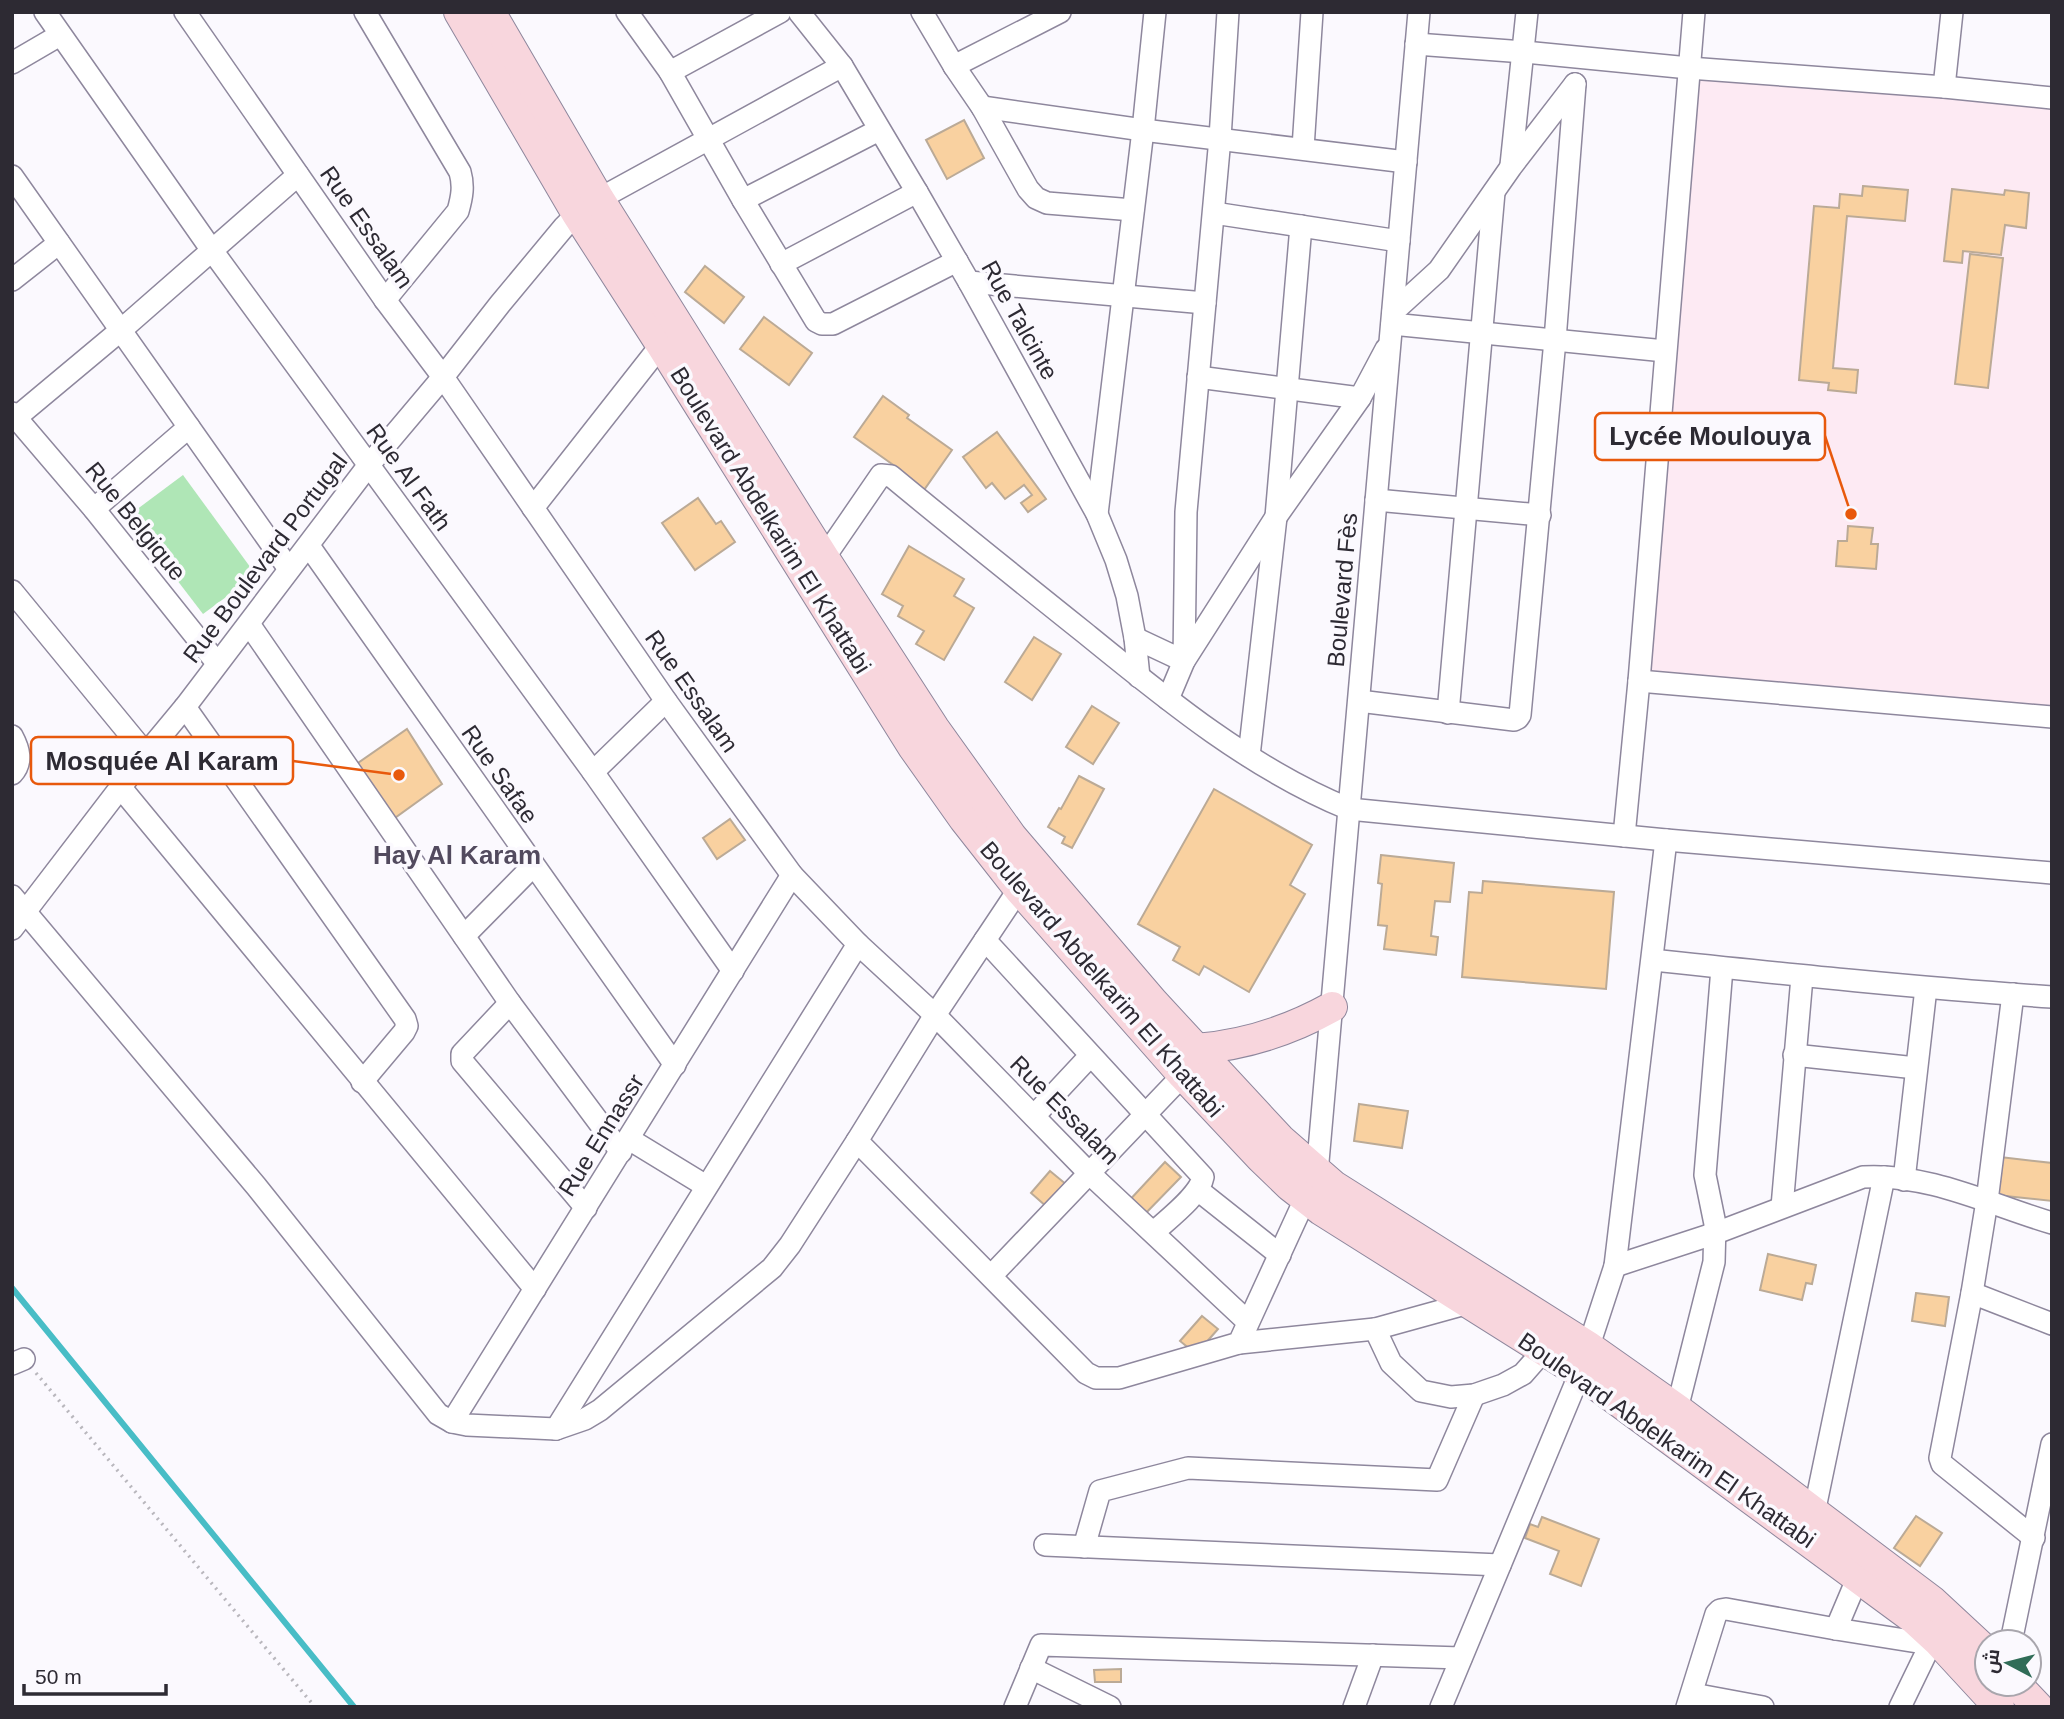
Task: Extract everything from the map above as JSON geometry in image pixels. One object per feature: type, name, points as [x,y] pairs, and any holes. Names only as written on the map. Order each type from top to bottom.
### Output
[{"type":"street","name":"Rue Al Fath","points":[[45,12],[211,249],[593,772],[733,971]]},
{"type":"street","name":"Rue Essalam","points":[[185,12],[385,300],[443,377],[666,701],[792,875],[858,944],[935,1015],[1089,1173],[1248,1322]]},
{"type":"street","points":[[365,12],[463,181],[458,211],[385,300]]},
{"type":"street","name":"Boulevard Abdelkarim El Khattabi","points":[[459,12],[588,207],[815,566],[932,774],[1019,889],[1190,1062],[1280,1139],[1312,1186],[1469,1303],[1544,1350],[1584,1360],[1677,1409],[1932,1601],[1973,1639]]},
{"type":"street","name":"Boulevard Abdelkarim El Khattabi","points":[[490,12],[588,207]]},
{"type":"street","points":[[627,12],[670,72],[812,317],[828,325],[957,261]]},
{"type":"street","points":[[670,72],[780,12]]},
{"type":"street","name":"Rue Talcinte","points":[[799,12],[842,66],[917,192],[1097,513],[1127,596],[1139,677]]},
{"type":"street","points":[[922,12],[982,107],[1028,189],[1036,198],[1047,203],[1133,210]]},
{"type":"street","points":[[954,66],[1060,12]]},
{"type":"street","points":[[1097,513],[1155,12]]},
{"type":"street","points":[[1184,661],[1186,512],[1220,138],[1228,12]]},
{"type":"street","points":[[1303,148],[1312,12]]},
{"type":"street","name":"Boulevard Fès","points":[[1312,1186],[1332,1007],[1419,12]]},
{"type":"street","points":[[1511,167],[1527,12]]},
{"type":"street","points":[[1625,836],[1694,12]]},
{"type":"street","points":[[1944,87],[1952,12]]},
{"type":"street","points":[[12,63],[60,35]]},
{"type":"street","points":[[1416,44],[2052,98]]},
{"type":"street","points":[[1168,699],[1184,661],[1276,517],[1360,398],[1392,326],[1439,270],[1591,59]]},
{"type":"street","points":[[588,207],[842,66]]},
{"type":"street","points":[[1359,701],[1514,720],[1520,715],[1540,515],[1575,84]]},
{"type":"street","points":[[982,107],[1406,162]]},
{"type":"street","points":[[743,200],[878,130]]},
{"type":"street","points":[[14,417],[121,330],[298,175]]},
{"type":"street","points":[[12,176],[289,569]]},
{"type":"street","points":[[781,264],[917,192]]},
{"type":"street","points":[[1448,713],[1494,192]]},
{"type":"street","name":"Rue Boulevard Portugal","points":[[17,912],[185,707],[368,466],[500,304],[588,207]]},
{"type":"street","points":[[1213,213],[1399,241]]},
{"type":"street","points":[[1249,756],[1276,517],[1301,226]]},
{"type":"street","points":[[12,280],[59,243]]},
{"type":"street","points":[[969,282],[1205,303]]},
{"type":"street","points":[[1392,326],[1665,351]]},
{"type":"street","points":[[533,508],[654,354],[672,339]]},
{"type":"street","points":[[1198,377],[1360,398]]},
{"type":"street","name":"Rue Belgique","points":[[14,417],[94,509],[217,663]]},
{"type":"street","points":[[94,509],[189,427]]},
{"type":"street","points":[[815,566],[881,475],[886,474],[1168,699],[1249,756],[1313,793],[1349,809],[1666,840],[2052,873]]},
{"type":"street","points":[[1376,500],[1540,515]]},
{"type":"street","name":"Rue Safae","points":[[309,546],[675,1065]]},
{"type":"street","name":"Boulevard Abdelkarim El Khattabi","points":[[815,566],[1040,872],[1153,1002],[1190,1062]]},
{"type":"street","points":[[12,591],[146,754]]},
{"type":"street","points":[[249,624],[510,1003],[625,1145],[706,1186]]},
{"type":"street","points":[[1135,638],[1184,661]]},
{"type":"street","points":[[1639,681],[2052,716]]},
{"type":"street","points":[[593,772],[666,701]]},
{"type":"street","points":[[185,707],[405,1019],[407,1026],[404,1032],[362,1082]]},
{"type":"street","points":[[12,736],[20,756],[18,768],[12,774]]},
{"type":"street","points":[[121,788],[535,1289]]},
{"type":"street","points":[[1441,1707],[1584,1360],[1615,1266],[1666,840]]},
{"type":"street","points":[[464,936],[533,866]]},
{"type":"street","name":"Rue Ennassr","points":[[452,1422],[792,875]]},
{"type":"street","points":[[17,912],[256,1186],[438,1413],[452,1422],[467,1425],[556,1429],[585,1419],[600,1410],[772,1268],[806,1222],[935,1015],[1019,889]]},
{"type":"street","points":[[985,940],[1203,1177],[1198,1190],[1154,1232]]},
{"type":"street","points":[[556,1429],[858,944]]},
{"type":"street","points":[[1653,960],[1801,977],[2052,997]]},
{"type":"street","points":[[1677,1409],[1714,1262],[1716,1233],[1705,1175],[1723,968]]},
{"type":"street","points":[[1782,1207],[1801,977]]},
{"type":"street","points":[[1814,1513],[1894,1178],[1916,1068],[1926,988]]},
{"type":"street","points":[[2013,994],[1987,1201],[1940,1461],[2034,1538]]},
{"type":"street","points":[[510,1003],[462,1054],[462,1061],[586,1208]]},
{"type":"street","points":[[991,1276],[1145,1115],[1190,1062],[1220,1047],[1267,1037],[1332,1007]]},
{"type":"street","points":[[1794,1055],[1916,1068]]},
{"type":"street","points":[[1034,1116],[1090,1056]]},
{"type":"street","points":[[858,1141],[1086,1373],[1096,1378],[1118,1378],[1240,1343],[1375,1329],[1469,1303]]},
{"type":"street","points":[[1615,1266],[1716,1233],[1863,1177],[1894,1178],[1934,1185],[2052,1223]]},
{"type":"street","points":[[1240,1343],[1312,1186]]},
{"type":"street","name":"Boulevard Abdelkarim El Khattabi","points":[[1312,1186],[1351,1198],[1584,1360],[1914,1619],[1932,1641],[1999,1707]]},
{"type":"street","points":[[1198,1190],[1280,1255]]},
{"type":"street","points":[[1972,1293],[2052,1324]]},
{"type":"street","points":[[1375,1329],[1391,1363],[1421,1391],[1451,1397],[1474,1395],[1503,1385],[1523,1374],[1544,1350]]},
{"type":"street","points":[[1084,1547],[1100,1491],[1188,1468],[1437,1480],[1474,1395]]},
{"type":"street","points":[[2014,1628],[2052,1444]]},
{"type":"street","points":[[1045,1545],[1500,1565]]},
{"type":"street","points":[[1836,1629],[1858,1577]]},
{"type":"street","points":[[1763,1707],[1690,1700],[1716,1614],[1720,1610],[1932,1641],[1900,1707]]},
{"type":"street","points":[[1016,1707],[1041,1645],[1461,1658]]},
{"type":"street","points":[[1354,1707],[1373,1655]]},
{"type":"street","points":[[1031,1668],[1110,1707]]},
{"type":"path","points":[[18,1361],[316,1707]]},
{"type":"shaded area","points":[[1690,66],[2052,98],[2052,711],[1636,676]]},
{"type":"green space","points":[[183,475],[256,575],[203,614],[128,516]]},
{"type":"building","points":[[964,120],[984,158],[947,179],[926,140]]},
{"type":"building","points":[[1863,186],[1908,190],[1905,221],[1847,216],[1833,368],[1858,370],[1856,393],[1828,390],[1829,383],[1799,380],[1814,206],[1839,208],[1840,194],[1862,196]]},
{"type":"building","points":[[1952,189],[2004,195],[2005,190],[2029,193],[2026,228],[2005,225],[2001,255],[1963,251],[1962,263],[1944,261]]},
{"type":"building","points":[[1970,254],[2003,258],[1988,388],[1955,384]]},
{"type":"building","points":[[705,266],[744,297],[724,323],[685,292]]},
{"type":"building","points":[[764,317],[812,353],[789,385],[740,349]]},
{"type":"building","points":[[883,396],[909,415],[907,418],[952,450],[924,490],[854,437]]},
{"type":"building","points":[[997,432],[1046,499],[1028,512],[1021,503],[1032,495],[1024,485],[1005,499],[992,483],[986,488],[963,457]]},
{"type":"building","points":[[698,498],[716,524],[721,521],[735,542],[695,570],[662,523]]},
{"type":"building","points":[[1848,526],[1873,528],[1871,544],[1878,544],[1876,569],[1836,566],[1838,541],[1847,541]]},
{"type":"building","points":[[909,546],[964,579],[954,596],[974,608],[944,660],[916,644],[924,631],[898,616],[903,606],[882,594]]},
{"type":"building","points":[[1034,637],[1061,654],[1032,700],[1005,682]]},
{"type":"building","points":[[1092,706],[1119,723],[1093,764],[1066,747]]},
{"type":"building","points":[[407,729],[442,784],[392,820],[355,765]]},
{"type":"building","points":[[1079,776],[1104,789],[1072,848],[1062,843],[1065,837],[1048,827]]},
{"type":"building","points":[[1214,789],[1312,845],[1290,885],[1305,894],[1249,992],[1204,966],[1199,975],[1173,960],[1180,947],[1138,924]]},
{"type":"building","points":[[730,819],[745,840],[717,859],[703,838]]},
{"type":"building","points":[[1381,855],[1454,863],[1450,902],[1435,901],[1431,936],[1438,937],[1436,955],[1384,949],[1387,926],[1378,925],[1382,884],[1378,883]]},
{"type":"building","points":[[1483,881],[1614,892],[1606,989],[1462,977],[1469,892],[1482,893]]},
{"type":"building","points":[[1359,1104],[1408,1111],[1402,1148],[1354,1141]]},
{"type":"building","points":[[2000,1157],[2052,1163],[2052,1201],[1996,1195]]},
{"type":"building","points":[[1165,1162],[1181,1177],[1141,1218],[1126,1204]]},
{"type":"building","points":[[1050,1171],[1067,1185],[1047,1207],[1031,1193]]},
{"type":"building","points":[[1768,1254],[1816,1265],[1812,1284],[1806,1283],[1802,1300],[1760,1290]]},
{"type":"building","points":[[1916,1293],[1949,1297],[1945,1326],[1912,1321]]},
{"type":"building","points":[[1202,1316],[1218,1329],[1196,1354],[1180,1341]]},
{"type":"building","points":[[1916,1516],[1942,1533],[1920,1566],[1894,1548]]},
{"type":"building","points":[[1542,1517],[1599,1539],[1581,1586],[1550,1574],[1559,1551],[1525,1538],[1530,1524],[1538,1527]]},
{"type":"building","points":[[1121,1669],[1121,1682],[1095,1682],[1094,1670]]},
{"type":"waterway","points":[[12,1288],[354,1707]]},
{"type":"place","name":"Lycée Moulouya","points":[[1851,514]]},
{"type":"place","name":"Mosquée Al Karam","points":[[399,775]]},
{"type":"district","name":"Hay Al Karam","points":[[457,855]]}]
